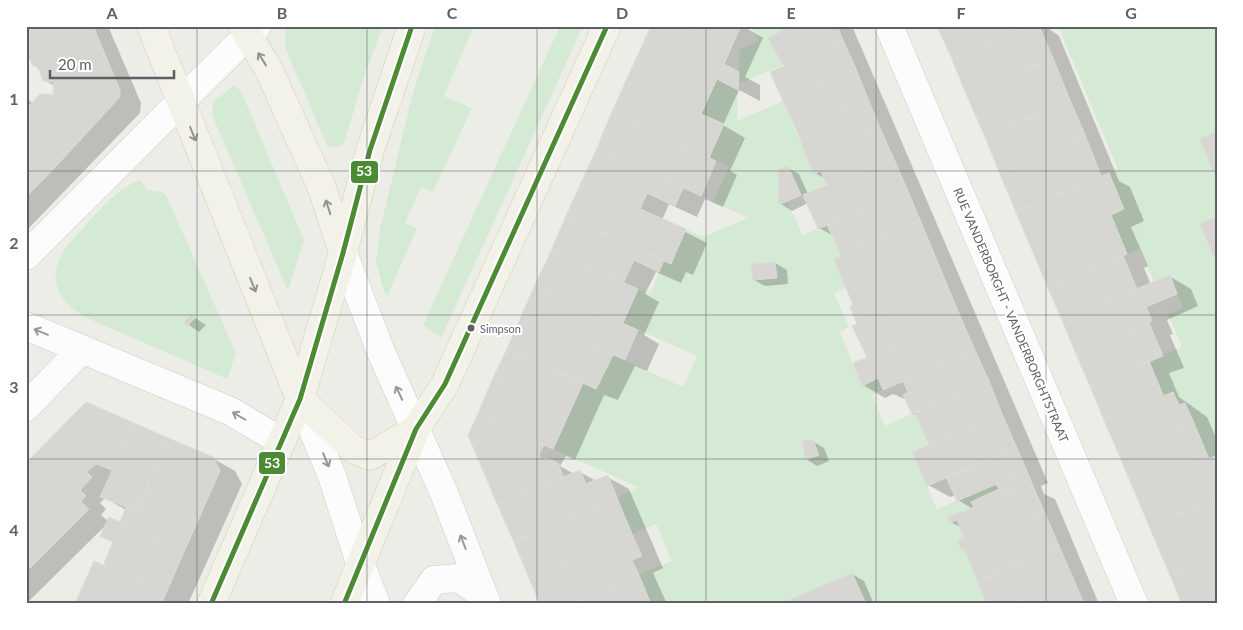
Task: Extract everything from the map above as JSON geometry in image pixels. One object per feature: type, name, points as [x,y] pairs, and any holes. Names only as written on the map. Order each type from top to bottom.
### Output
[{"type":"main road","points":[[151,26],[180,103],[300,399],[353,449],[370,456],[416,429]]},
{"type":"main road","points":[[211,604],[265,484],[281,441],[300,399],[343,253],[370,150],[412,26]]},
{"type":"main road","points":[[344,604],[416,429],[445,384],[607,26]]},
{"type":"main road","points":[[249,29],[318,179],[343,253]]},
{"type":"street","name":"RUE VANDERBORGHT - VANDERBORGHTSTRAAT","points":[[889,26],[1134,604]]},
{"type":"street","points":[[26,256],[180,103],[249,29]]},
{"type":"street","points":[[343,253],[380,352],[444,492],[486,600]]},
{"type":"street","points":[[26,326],[230,411],[281,441]]},
{"type":"street","points":[[26,407],[82,350]]},
{"type":"street","points":[[300,399],[332,476],[361,566],[376,604]]},
{"type":"street","points":[[417,604],[434,580],[459,578],[486,600]]},
{"type":"green space","points":[[285,26],[383,26],[365,74],[344,143],[339,148],[328,146],[325,141],[285,47]]},
{"type":"green space","points":[[435,26],[474,26],[444,96],[472,108],[433,192],[421,187],[405,223],[417,229],[387,296],[376,262],[380,229],[412,96]]},
{"type":"green space","points":[[560,26],[583,26],[441,338],[423,325]]},
{"type":"green space","points":[[751,26],[791,27],[769,38],[783,65],[738,84],[740,49],[759,41]]},
{"type":"green space","points":[[1058,26],[1217,26],[1217,132],[1200,139],[1217,179],[1217,460],[1215,456],[1209,459],[1185,403],[1179,405],[1173,392],[1163,395],[1149,361],[1182,347],[1168,314],[1183,308],[1170,275],[1154,282],[1140,249],[1127,254],[1111,215],[1109,173],[1118,169]]},
{"type":"green space","points":[[717,79],[738,90],[737,121],[783,101],[814,174],[821,171],[826,184],[801,195],[788,167],[778,170],[779,205],[787,202],[803,235],[827,225],[841,256],[834,259],[846,288],[834,293],[849,327],[840,332],[862,386],[878,378],[883,390],[872,395],[885,426],[915,412],[929,445],[912,453],[937,509],[996,484],[999,489],[972,501],[974,507],[948,518],[950,523],[957,520],[964,537],[958,541],[961,549],[964,549],[987,604],[866,604],[852,573],[780,604],[651,604],[639,575],[672,561],[656,524],[632,534],[617,498],[638,487],[553,449],[583,383],[596,389],[613,355],[683,387],[697,356],[623,323],[638,289],[650,294],[664,260],[686,229],[703,237],[748,218],[713,202],[729,167],[709,158],[724,124],[701,114]]},
{"type":"green space","points":[[234,85],[241,91],[304,240],[288,291],[212,115],[213,102]]},
{"type":"green space","points":[[141,180],[147,190],[162,192],[166,195],[236,353],[227,379],[87,318],[68,304],[61,296],[57,287],[56,268],[67,246],[121,190]]},
{"type":"building","points":[[26,26],[93,26],[98,38],[33,66],[26,51]]},
{"type":"building","points":[[651,26],[688,26],[732,46],[724,64],[739,72],[738,90],[717,79],[701,114],[626,81]]},
{"type":"building","points":[[688,26],[741,26],[732,46]]},
{"type":"building","points":[[792,26],[837,26],[843,40],[783,65],[768,38]]},
{"type":"building","points":[[937,26],[1027,26],[952,59]]},
{"type":"building","points":[[1027,26],[1039,26],[1053,58],[967,96],[952,59]]},
{"type":"building","points":[[98,38],[120,90],[120,97],[73,148],[29,106],[40,94],[53,95],[54,82],[43,81],[37,65]]},
{"type":"building","points":[[843,40],[856,69],[783,101],[770,72]]},
{"type":"building","points":[[1053,58],[1070,100],[985,137],[967,96]]},
{"type":"building","points":[[856,69],[868,99],[796,129],[783,101]]},
{"type":"building","points":[[626,81],[724,124],[709,158],[611,114]]},
{"type":"building","points":[[868,99],[880,128],[807,158],[796,129]]},
{"type":"building","points":[[1070,100],[1086,137],[1000,174],[985,137]]},
{"type":"building","points":[[26,104],[73,148],[45,178],[26,160]]},
{"type":"building","points":[[611,114],[716,161],[701,196],[597,148]]},
{"type":"building","points":[[880,128],[893,157],[826,184],[821,171],[814,174],[807,158]]},
{"type":"building","points":[[1217,132],[1217,174],[1215,175],[1200,139]]},
{"type":"building","points":[[1086,137],[1101,176],[1016,212],[1000,174]]},
{"type":"building","points":[[597,148],[683,188],[675,206],[647,193],[640,209],[581,183]]},
{"type":"building","points":[[893,157],[908,191],[818,229],[803,195]]},
{"type":"building","points":[[26,160],[45,178],[26,197]]},
{"type":"building","points":[[788,166],[801,195],[779,205],[778,170]]},
{"type":"building","points":[[1109,173],[1124,209],[1111,215],[1127,254],[1048,288],[1016,212]]},
{"type":"building","points":[[581,183],[686,229],[671,264],[566,216]]},
{"type":"building","points":[[908,191],[920,220],[840,253],[827,225]]},
{"type":"building","points":[[566,216],[664,260],[659,272],[634,260],[624,282],[551,251]]},
{"type":"building","points":[[1217,217],[1217,256],[1214,257],[1200,224]]},
{"type":"building","points":[[920,220],[933,251],[846,288],[834,259],[841,256],[840,253]]},
{"type":"building","points":[[551,251],[638,289],[623,323],[535,285]]},
{"type":"building","points":[[933,251],[948,287],[857,324],[850,307],[853,305],[846,288]]},
{"type":"building","points":[[1123,256],[1137,289],[1062,320],[1048,288]]},
{"type":"building","points":[[775,262],[777,278],[753,280],[751,264]]},
{"type":"building","points":[[1170,275],[1177,294],[1146,307],[1152,321],[1076,354],[1062,320]]},
{"type":"building","points":[[535,285],[638,330],[625,360],[522,314]]},
{"type":"building","points":[[948,287],[961,318],[867,357],[852,326]]},
{"type":"building","points":[[192,314],[195,318],[187,326],[184,322]]},
{"type":"building","points":[[522,314],[613,355],[596,389],[507,349]]},
{"type":"building","points":[[961,318],[975,350],[883,390],[878,378],[862,386],[853,363]]},
{"type":"building","points":[[1149,323],[1163,356],[1090,386],[1076,354]]},
{"type":"building","points":[[507,349],[583,383],[569,414],[493,378]]},
{"type":"building","points":[[975,350],[989,381],[912,414],[903,395],[908,392],[903,381]]},
{"type":"building","points":[[1149,361],[1163,395],[1104,420],[1090,386]]},
{"type":"building","points":[[493,378],[569,414],[553,449],[478,414]]},
{"type":"building","points":[[989,381],[1002,414],[929,445],[915,412]]},
{"type":"building","points":[[1173,392],[1179,405],[1185,403],[1194,423],[1119,455],[1104,420]]},
{"type":"building","points":[[86,402],[134,423],[112,470],[96,464],[87,472],[92,477],[80,490],[86,496],[81,502],[89,509],[77,521],[26,471],[26,463]]},
{"type":"building","points":[[478,414],[544,445],[539,454],[541,460],[546,458],[558,463],[563,476],[497,504],[468,435]]},
{"type":"building","points":[[1002,414],[1017,448],[927,486],[912,452]]},
{"type":"building","points":[[134,423],[168,438],[137,511],[100,497]]},
{"type":"building","points":[[1194,423],[1209,459],[1134,490],[1119,455]]},
{"type":"building","points":[[168,438],[213,457],[220,471],[184,552],[120,522],[126,507],[137,511]]},
{"type":"building","points":[[813,440],[819,455],[805,460],[803,441]]},
{"type":"building","points":[[1017,448],[1027,471],[957,501],[946,477]]},
{"type":"building","points":[[1215,456],[1217,498],[1149,526],[1134,490]]},
{"type":"building","points":[[580,470],[586,484],[608,475],[617,498],[514,542],[497,504]]},
{"type":"building","points":[[26,471],[77,521],[26,572]]},
{"type":"building","points":[[1027,471],[1033,486],[1013,495],[999,489],[996,484]]},
{"type":"building","points":[[1033,486],[1045,513],[961,549],[958,541],[964,537],[957,520],[950,523],[948,517],[974,507],[971,502],[999,489],[1013,495]]},
{"type":"building","points":[[617,498],[632,534],[529,578],[514,542]]},
{"type":"building","points":[[1217,498],[1217,556],[1170,575],[1149,526]]},
{"type":"building","points":[[1045,513],[1059,546],[978,582],[964,549]]},
{"type":"building","points":[[109,517],[184,552],[167,591],[104,563],[113,542],[100,536]]},
{"type":"building","points":[[632,534],[642,556],[632,560],[639,575],[573,604],[540,604],[529,578]]},
{"type":"building","points":[[1059,546],[1073,578],[1014,604],[987,604],[978,582]]},
{"type":"building","points":[[1217,556],[1217,597],[1201,604],[1182,604],[1170,575]]},
{"type":"building","points":[[94,561],[105,566],[106,564],[167,591],[161,604],[75,604]]},
{"type":"building","points":[[852,573],[866,604],[780,604]]},
{"type":"building","points":[[639,575],[651,604],[573,604]]},
{"type":"building","points":[[1073,578],[1084,604],[1014,604]]},
{"type":"building","points":[[1217,597],[1217,604],[1201,604]]},
{"type":"transit line","name":"53","points":[[211,604],[300,399],[343,253],[370,150],[412,26]]},
{"type":"transit line","name":"53","points":[[344,604],[416,429],[445,384],[607,26]]},
{"type":"place","name":"Simpson","points":[[471,328]]}]
